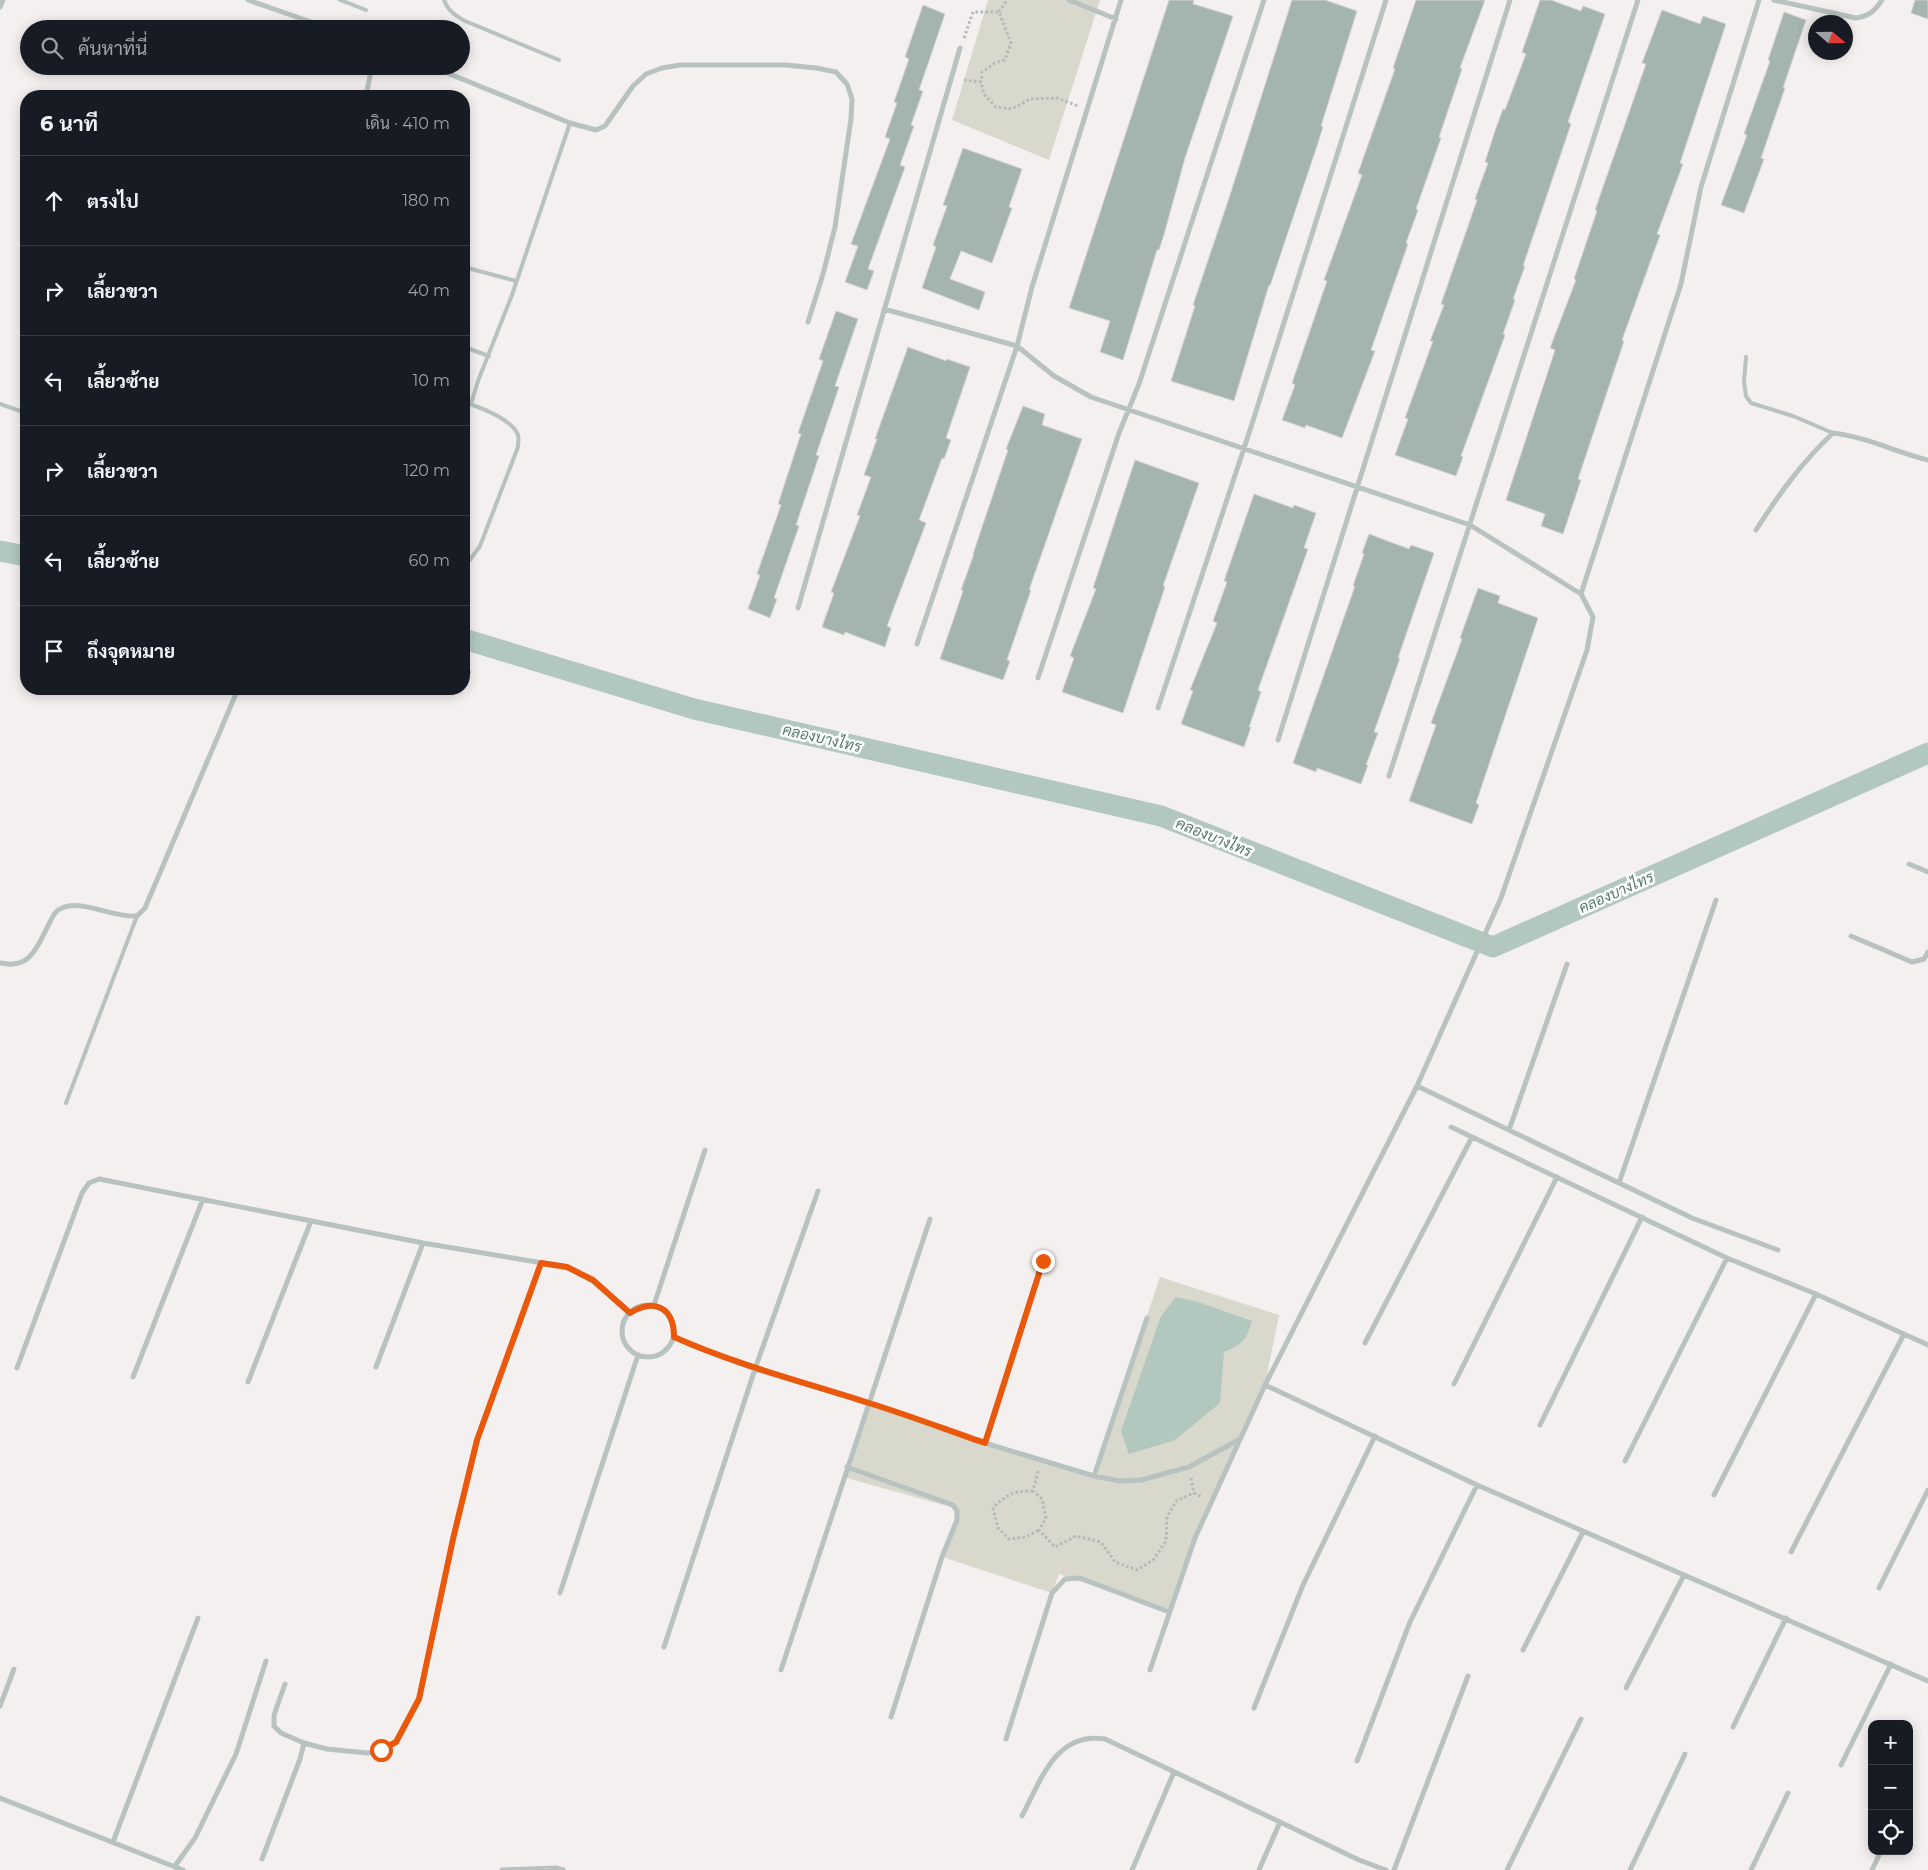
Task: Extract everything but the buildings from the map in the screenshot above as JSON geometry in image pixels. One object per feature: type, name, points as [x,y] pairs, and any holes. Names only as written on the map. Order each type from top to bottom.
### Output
[{"type":"street","points":[[0,7],[3,0]]},
{"type":"street","points":[[248,0],[305,20]]},
{"type":"street","points":[[1069,0],[1116,19]]},
{"type":"street","points":[[917,644],[1008,370],[1018,346],[1032,287],[1121,0]]},
{"type":"street","points":[[1038,678],[1119,433],[1139,384],[1264,0]]},
{"type":"street","points":[[1158,708],[1244,449],[1386,0]]},
{"type":"street","points":[[1278,740],[1510,0]]},
{"type":"street","points":[[1389,776],[1638,0]]},
{"type":"street","points":[[1581,594],[1681,284],[1701,187],[1759,0]]},
{"type":"street","points":[[1774,0],[1856,18],[1867,16],[1876,10],[1882,0]]},
{"type":"street","points":[[798,608],[960,48]]},
{"type":"street","points":[[452,75],[570,123],[596,130],[605,126],[633,86],[646,74],[671,66],[786,65],[836,72],[847,84],[852,99],[851,119],[834,227],[808,322]]},
{"type":"street","points":[[367,90],[370,75]]},
{"type":"street","points":[[884,309],[1018,346],[1054,376],[1090,397],[1470,525],[1581,594],[1592,617],[1587,650],[1501,898],[1417,1086],[1265,1385],[1240,1439],[1195,1538],[1150,1670]]},
{"type":"street","points":[[1756,530],[1786,484],[1804,462],[1833,433],[1853,435],[1905,454],[1928,460]]},
{"type":"street","points":[[0,963],[8,965],[22,964],[31,957],[53,916],[60,908],[73,904],[126,917],[137,916],[145,908],[235,695]]},
{"type":"street","points":[[1909,864],[1928,872]]},
{"type":"street","points":[[1619,1183],[1716,900]]},
{"type":"street","points":[[1851,936],[1912,962],[1924,959],[1928,952]]},
{"type":"street","points":[[1509,1130],[1567,964]]},
{"type":"street","points":[[1417,1086],[1692,1218],[1778,1250]]},
{"type":"street","points":[[1451,1127],[1727,1258],[1816,1294],[1928,1345]]},
{"type":"street","points":[[1366,1342],[1472,1136]]},
{"type":"street","points":[[654,1305],[705,1150]]},
{"type":"street","points":[[1454,1384],[1557,1177]]},
{"type":"street","points":[[16,1368],[82,1193],[90,1183],[99,1179],[423,1243],[567,1267],[593,1280],[630,1313]]},
{"type":"street","points":[[664,1647],[756,1369],[818,1191]]},
{"type":"street","points":[[132,1377],[203,1199]]},
{"type":"street","points":[[1540,1425],[1642,1217]]},
{"type":"street","points":[[781,1670],[930,1219]]},
{"type":"street","points":[[248,1382],[311,1221]]},
{"type":"street","points":[[376,1367],[423,1243]]},
{"type":"street","points":[[1625,1461],[1727,1258]]},
{"type":"street","points":[[985,1443],[1043,1261]]},
{"type":"street","points":[[285,1684],[274,1715],[274,1726],[281,1733],[304,1743],[327,1749],[367,1752],[381,1750],[396,1742],[419,1699],[453,1539],[477,1440],[541,1263]]},
{"type":"street","points":[[1714,1495],[1816,1294]]},
{"type":"street","points":[[654,1305],[664,1310],[674,1326],[674,1337],[666,1350],[653,1357],[638,1356],[628,1348],[623,1336],[623,1324],[630,1313],[641,1306],[654,1305]]},
{"type":"street","points":[[1094,1476],[1147,1318]]},
{"type":"street","points":[[1791,1552],[1904,1334]]},
{"type":"street","points":[[674,1337],[756,1369],[870,1403],[985,1443],[1094,1476],[1120,1480],[1141,1480],[1189,1467],[1240,1439]]},
{"type":"street","points":[[560,1593],[638,1356]]},
{"type":"street","points":[[1265,1385],[1477,1486],[1928,1680]]},
{"type":"street","points":[[1254,1708],[1303,1585],[1374,1436]]},
{"type":"street","points":[[847,1467],[953,1505],[957,1511],[957,1520],[942,1557],[891,1717]]},
{"type":"street","points":[[1357,1761],[1410,1622],[1477,1486]]},
{"type":"street","points":[[1879,1588],[1928,1490]]},
{"type":"street","points":[[1523,1650],[1583,1532]]},
{"type":"street","points":[[1626,1688],[1684,1575]]},
{"type":"street","points":[[1006,1740],[1052,1593],[1065,1578],[1080,1578],[1169,1612]]},
{"type":"street","points":[[113,1842],[198,1618]]},
{"type":"street","points":[[1733,1727],[1786,1618]]},
{"type":"street","points":[[175,1866],[196,1838],[236,1754],[266,1661]]},
{"type":"street","points":[[1841,1765],[1891,1664]]},
{"type":"street","points":[[0,1706],[14,1669]]},
{"type":"street","points":[[1394,1870],[1468,1676]]},
{"type":"street","points":[[1507,1870],[1581,1719]]},
{"type":"street","points":[[1022,1816],[1057,1753],[1074,1742],[1091,1737],[1105,1739],[1383,1870]]},
{"type":"street","points":[[262,1859],[300,1759],[304,1743]]},
{"type":"street","points":[[1630,1870],[1685,1754]]},
{"type":"street","points":[[1132,1870],[1174,1772]]},
{"type":"street","points":[[1751,1870],[1788,1794]]},
{"type":"street","points":[[0,1798],[183,1870]]},
{"type":"street","points":[[1259,1870],[1280,1822]]},
{"type":"street","points":[[1872,1870],[1879,1855]]},
{"type":"street","points":[[502,1870],[556,1868],[562,1870]]},
{"type":"lane","points":[[340,0],[366,10]]},
{"type":"lane","points":[[444,0],[446,6],[453,14],[463,20]]},
{"type":"lane","points":[[470,23],[559,60]]},
{"type":"lane","points":[[470,560],[480,546],[518,447],[519,437],[514,427],[471,404],[516,281],[570,123]]},
{"type":"lane","points":[[470,269],[516,281]]},
{"type":"lane","points":[[470,349],[489,356]]},
{"type":"lane","points":[[1746,357],[1744,382],[1746,396],[1751,403],[1793,416],[1833,433]]},
{"type":"lane","points":[[0,404],[20,411]]},
{"type":"lane","points":[[66,1102],[137,916]]},
{"type":"path","points":[[999,12],[1007,0]]},
{"type":"path","points":[[960,48],[973,12],[999,12]]},
{"type":"path","points":[[999,12],[1007,28],[1011,43],[1005,60],[995,63],[982,72],[981,82],[984,94],[996,107],[1012,109],[1030,99],[1058,98],[1088,110]]},
{"type":"path","points":[[952,75],[965,80],[981,82]]},
{"type":"path","points":[[1033,1491],[1041,1459]]},
{"type":"path","points":[[1189,1467],[1194,1493],[1211,1503]]},
{"type":"path","points":[[1020,1490],[1033,1491],[1042,1500],[1046,1518],[1039,1530],[1026,1537],[1009,1539],[998,1528],[993,1508],[1003,1497],[1020,1490]]},
{"type":"path","points":[[1039,1530],[1055,1547],[1076,1536],[1101,1542],[1115,1562],[1136,1570],[1153,1560],[1166,1541],[1166,1517],[1176,1501],[1194,1493]]},
{"type":"shaded area","points":[[988,0],[1100,0],[1049,160],[952,120]]},
{"type":"shaded area","points":[[1160,1277],[1279,1315],[1265,1385],[1195,1538],[1169,1612],[1059,1574],[1052,1593],[942,1557],[958,1509],[843,1477],[870,1403],[985,1443],[1094,1475]]},
{"type":"shaded area","points":[[1176,1297],[1198,1302],[1252,1321],[1243,1341],[1236,1347],[1224,1352],[1220,1403],[1175,1440],[1129,1454],[1121,1431],[1161,1316]]},
{"type":"waterway","name":"คลองบางไทร","points":[[0,551],[20,555]]},
{"type":"waterway","name":"คลองบางไทร","points":[[470,641],[694,709],[1161,816],[1493,947],[1928,753]]},
{"type":"route","points":[[381,1750],[396,1742],[419,1699],[453,1539],[477,1440],[541,1263],[567,1267],[593,1280],[630,1313],[641,1306],[654,1305],[664,1310],[674,1326],[674,1337],[704,1350],[756,1369],[870,1403],[985,1443],[1043,1261]]}]
